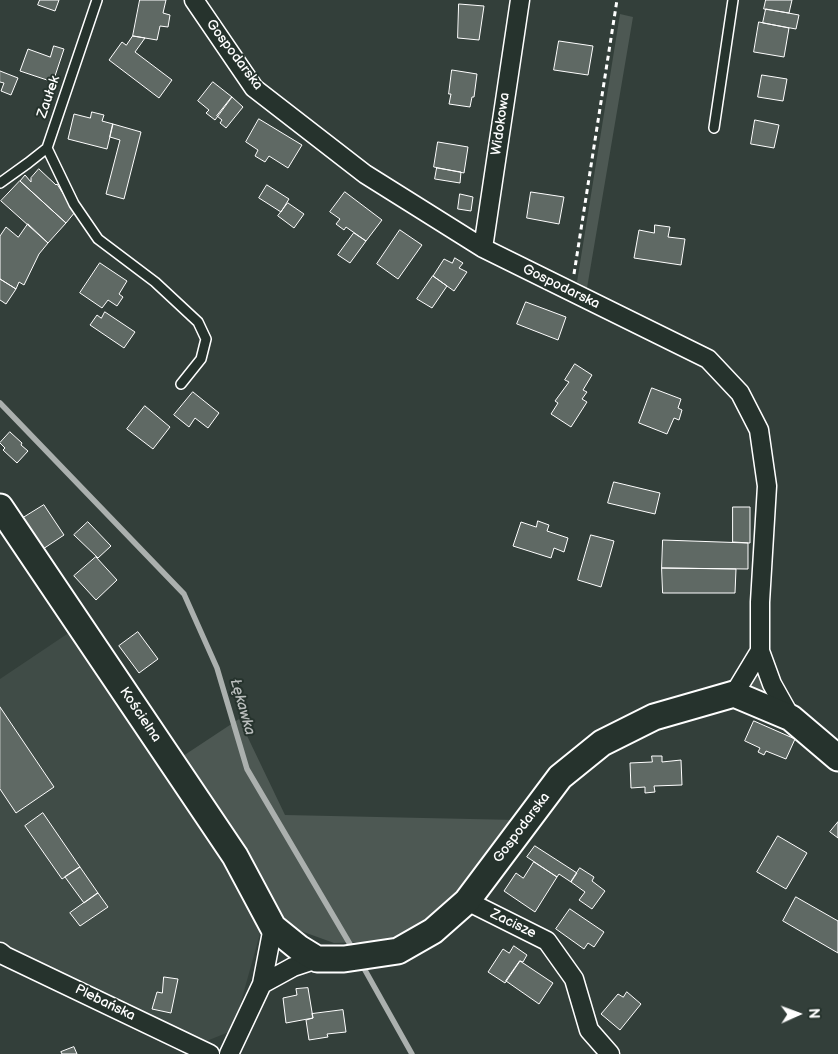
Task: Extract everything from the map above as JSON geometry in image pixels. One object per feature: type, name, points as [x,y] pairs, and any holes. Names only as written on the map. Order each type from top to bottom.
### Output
[{"type":"street","name":"Gospodarska","points":[[194,0],[254,88],[365,174],[483,248],[708,359],[740,393],[759,430],[766,486],[760,602],[760,651],[772,684],[790,718]]},
{"type":"street","name":"Widokowa","points":[[483,248],[520,0]]},
{"type":"street","name":"Kościelna","points":[[0,507],[235,856],[273,927]]},
{"type":"street","points":[[734,694],[760,651]]},
{"type":"street","name":"Gospodarska","points":[[317,959],[344,959],[398,950],[433,931],[467,901],[560,777],[602,743],[654,717],[734,694],[790,718],[838,758]]},
{"type":"street","name":"Zacisze","points":[[467,901],[547,941],[574,978],[589,1030],[610,1054]]},
{"type":"street","points":[[229,1054],[262,984],[273,927],[299,948],[317,959]]},
{"type":"street","name":"Plebańska","points":[[2,958],[210,1054]]},
{"type":"street","points":[[262,984],[293,967],[317,959]]},
{"type":"lane","name":"Zaułek","points":[[47,148],[97,0]]},
{"type":"lane","points":[[714,128],[733,0]]},
{"type":"lane","points":[[0,183],[47,148],[74,204],[98,239],[155,282],[198,322],[206,339],[201,360],[181,384]]},
{"type":"path","points":[[571,292],[616,0]]},
{"type":"shaded area","points":[[620,14],[633,17],[587,288],[577,282]]},
{"type":"shaded area","points":[[73,630],[229,862],[261,930],[239,1009],[229,1032],[204,1042],[0,941],[0,679]]},
{"type":"shaded area","points":[[760,673],[770,697],[741,693]]},
{"type":"shaded area","points":[[239,719],[285,815],[517,820],[470,881],[425,924],[395,941],[334,943],[287,926],[177,760]]},
{"type":"building","points":[[40,0],[59,0],[55,11],[38,5]]},
{"type":"building","points":[[140,0],[166,0],[163,13],[170,15],[168,27],[160,26],[157,40],[133,36]]},
{"type":"building","points":[[766,0],[792,0],[789,13],[764,9]]},
{"type":"building","points":[[459,4],[484,6],[479,40],[458,38]]},
{"type":"building","points":[[766,9],[799,15],[796,29],[763,23]]},
{"type":"building","points":[[759,22],[789,28],[784,57],[754,52]]},
{"type":"building","points":[[133,36],[145,38],[135,52],[172,80],[159,98],[109,60],[122,42],[126,45]]},
{"type":"building","points":[[559,41],[593,46],[588,75],[554,70]]},
{"type":"building","points":[[54,46],[64,49],[53,82],[20,71],[28,49],[50,57]]},
{"type":"building","points":[[452,70],[477,74],[474,97],[472,97],[470,107],[449,104]]},
{"type":"building","points":[[0,71],[18,78],[11,95],[1,91],[4,83],[0,82]]},
{"type":"building","points":[[762,75],[787,79],[783,101],[758,97]]},
{"type":"building","points":[[213,82],[232,97],[215,120],[206,113],[209,110],[198,101]]},
{"type":"building","points":[[232,97],[243,107],[226,128],[220,123],[222,120],[217,116]]},
{"type":"building","points":[[92,112],[104,115],[102,121],[113,124],[107,149],[68,139],[74,114],[90,118]]},
{"type":"building","points":[[259,119],[302,145],[288,168],[269,156],[265,162],[255,156],[258,150],[246,142]]},
{"type":"building","points":[[755,120],[779,125],[774,148],[751,144]]},
{"type":"building","points":[[113,124],[141,132],[124,199],[106,194],[120,140],[110,137]]},
{"type":"building","points":[[438,142],[468,147],[464,173],[434,167]]},
{"type":"building","points":[[437,168],[461,172],[460,183],[435,179]]},
{"type":"building","points":[[39,169],[57,184],[75,212],[66,223],[20,181],[25,175],[31,182],[31,178]]},
{"type":"building","points":[[20,181],[66,223],[48,243],[1,201]]},
{"type":"building","points":[[267,185],[289,199],[281,212],[259,198]]},
{"type":"building","points":[[345,192],[382,220],[366,241],[346,227],[344,230],[336,224],[340,219],[330,212]]},
{"type":"building","points":[[531,192],[564,197],[559,224],[527,218]]},
{"type":"building","points":[[460,194],[473,197],[471,211],[458,209]]},
{"type":"building","points":[[288,203],[304,214],[294,228],[278,216]]},
{"type":"building","points":[[28,224],[48,243],[39,254],[24,285],[19,282],[16,289],[0,279],[0,236],[6,227],[18,237]]},
{"type":"building","points":[[655,225],[670,227],[668,237],[685,239],[681,265],[634,258],[639,230],[654,233]]},
{"type":"building","points":[[400,230],[422,245],[398,279],[377,264]]},
{"type":"building","points":[[354,233],[366,241],[350,263],[338,255]]},
{"type":"building","points":[[455,258],[463,263],[459,268],[467,272],[454,291],[433,276],[444,259],[452,263]]},
{"type":"building","points":[[100,263],[127,281],[119,294],[123,297],[117,306],[108,300],[102,308],[80,293]]},
{"type":"building","points":[[433,276],[447,286],[432,308],[417,299]]},
{"type":"building","points":[[0,279],[16,289],[6,304],[0,300]]},
{"type":"building","points":[[526,302],[566,317],[558,340],[517,324]]},
{"type":"building","points":[[105,312],[135,332],[124,348],[90,325],[97,315],[101,318]]},
{"type":"building","points":[[575,364],[592,375],[583,390],[587,392],[582,399],[587,402],[571,427],[551,414],[558,403],[555,401],[569,382],[565,380]]},
{"type":"building","points":[[652,388],[681,399],[678,408],[682,410],[679,420],[674,418],[667,434],[639,423]]},
{"type":"building","points":[[193,392],[219,413],[208,428],[195,418],[189,427],[174,415]]},
{"type":"building","points":[[145,406],[170,427],[153,449],[127,429]]},
{"type":"building","points":[[10,432],[28,451],[17,463],[3,450],[5,448],[0,443]]},
{"type":"building","points":[[614,482],[660,493],[655,514],[608,503]]},
{"type":"building","points":[[44,505],[64,535],[43,549],[23,518]]},
{"type":"building","points":[[733,507],[750,507],[750,543],[733,542]]},
{"type":"building","points":[[538,521],[549,525],[547,531],[568,538],[564,552],[554,548],[551,558],[513,546],[521,522],[536,527]]},
{"type":"building","points":[[88,522],[111,546],[98,558],[74,535]]},
{"type":"building","points":[[591,535],[614,541],[601,587],[578,580]]},
{"type":"building","points":[[663,540],[748,543],[748,569],[662,568]]},
{"type":"building","points":[[96,557],[117,580],[96,600],[74,576]]},
{"type":"building","points":[[662,568],[736,569],[735,593],[663,593]]},
{"type":"building","points":[[138,632],[158,659],[139,673],[119,646]]},
{"type":"building","points":[[0,707],[54,787],[16,813],[0,789]]},
{"type":"building","points":[[754,721],[795,739],[786,759],[766,751],[764,755],[758,752],[760,748],[745,741]]},
{"type":"building","points":[[652,756],[662,756],[662,762],[681,760],[682,785],[654,786],[655,792],[645,793],[645,787],[631,788],[630,763],[652,762]]},
{"type":"building","points":[[43,813],[80,867],[62,879],[25,826]]},
{"type":"building","points":[[838,822],[838,838],[830,832]]},
{"type":"building","points":[[778,836],[807,853],[786,889],[757,872]]},
{"type":"building","points":[[535,846],[577,873],[571,882],[559,874],[557,877],[527,857]]},
{"type":"building","points":[[534,862],[557,877],[535,912],[504,891],[516,873],[523,878]]},
{"type":"building","points":[[80,867],[98,893],[84,903],[65,877]]},
{"type":"building","points":[[580,868],[594,877],[592,881],[605,891],[592,909],[579,900],[585,892],[571,882]]},
{"type":"building","points":[[98,893],[108,907],[80,926],[70,913]]},
{"type":"building","points":[[796,897],[838,921],[838,953],[783,921]]},
{"type":"building","points":[[570,909],[604,932],[594,947],[588,943],[584,949],[556,929]]},
{"type":"building","points":[[514,946],[527,955],[523,962],[520,961],[505,983],[488,972],[503,949],[509,953]]},
{"type":"building","points":[[520,961],[553,983],[539,1004],[506,981]]},
{"type":"building","points":[[164,977],[178,979],[171,1013],[152,1009],[157,992],[162,993]]},
{"type":"building","points":[[308,988],[313,1018],[286,1023],[283,998],[297,995],[296,989]]},
{"type":"building","points":[[627,992],[641,1004],[620,1030],[601,1014],[618,994],[623,997]]},
{"type":"building","points":[[343,1010],[346,1032],[327,1034],[328,1037],[309,1040],[306,1020],[313,1018],[312,1014]]},
{"type":"building","points":[[74,1047],[77,1054],[62,1054],[61,1052]]},
{"type":"waterway","name":"Łękawka","points":[[0,403],[184,594],[217,668],[247,769],[354,951]]},
{"type":"waterway","name":"Łękawka","points":[[361,963],[412,1054]]}]
